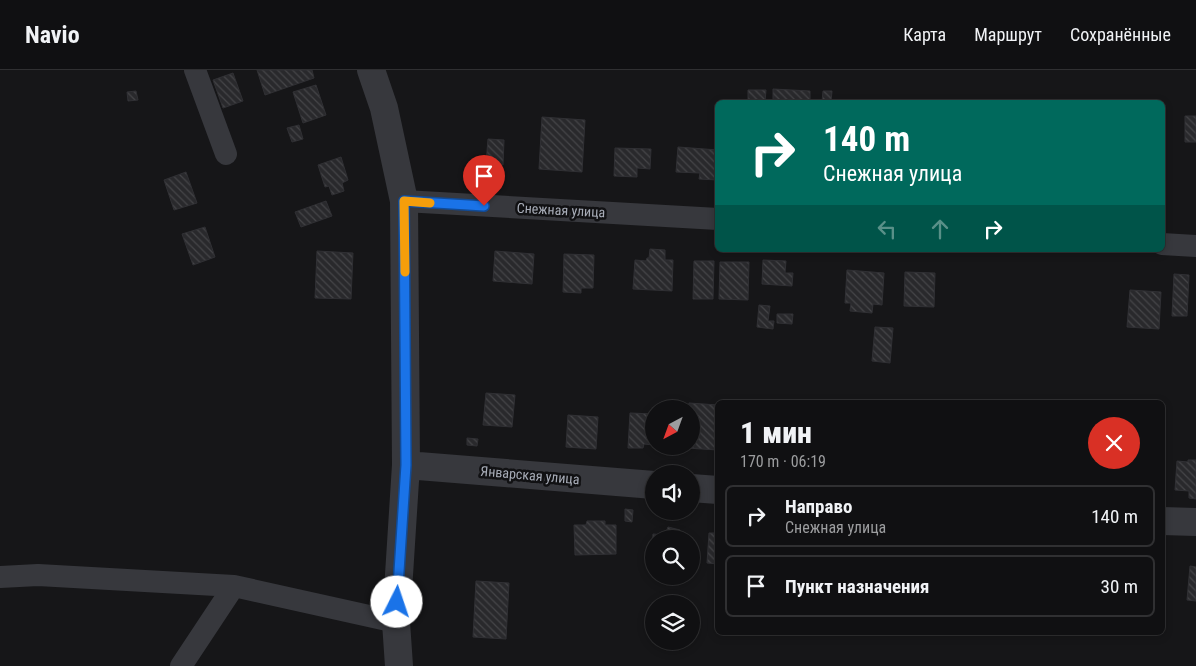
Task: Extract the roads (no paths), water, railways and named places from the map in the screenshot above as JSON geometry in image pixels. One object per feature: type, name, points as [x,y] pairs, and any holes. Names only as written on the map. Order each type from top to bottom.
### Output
[{"type":"street","points":[[195,70],[226,154]]},
{"type":"street","points":[[372,70],[386,117],[404,201],[406,465],[396,622],[399,666]]},
{"type":"street","name":"Снежная улица","points":[[404,201],[715,219]]},
{"type":"street","points":[[1165,244],[1196,246]]},
{"type":"street","name":"Январская улица","points":[[406,465],[645,484]]},
{"type":"street","points":[[700,489],[715,490]]},
{"type":"street","points":[[1165,520],[1196,522]]},
{"type":"street","points":[[0,577],[38,575],[234,586],[396,622]]},
{"type":"street","points":[[182,666],[234,586]]}]
